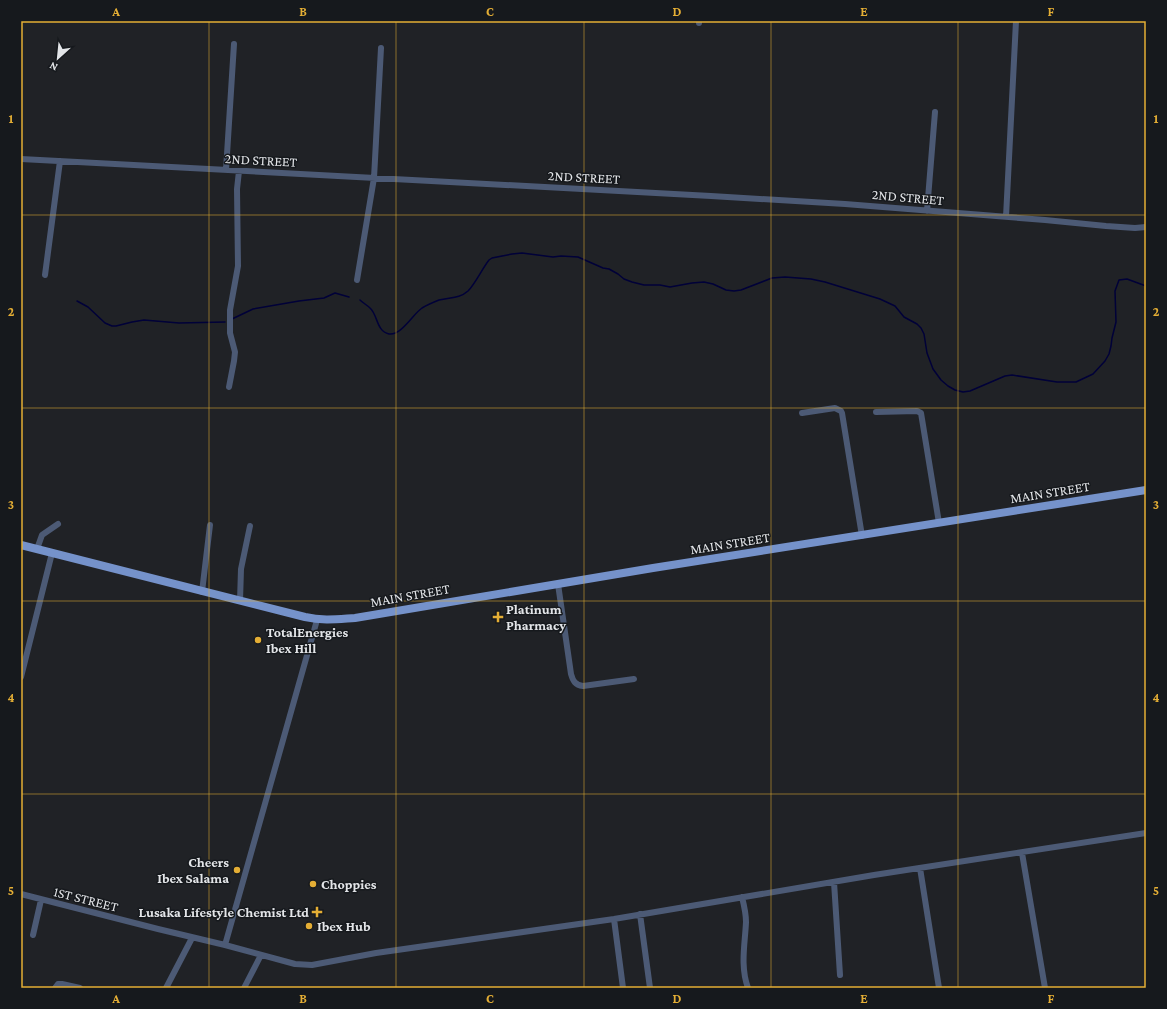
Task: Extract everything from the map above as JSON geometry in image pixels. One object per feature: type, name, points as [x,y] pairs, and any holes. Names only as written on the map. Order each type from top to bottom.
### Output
[{"type":"main road","name":"MAIN STREET","points":[[21,546],[317,620],[327,620],[355,618],[486,595],[1146,490]]},
{"type":"street","points":[[1006,217],[1016,21]]},
{"type":"street","points":[[226,170],[234,44]]},
{"type":"street","points":[[357,280],[374,178],[381,48]]},
{"type":"street","points":[[927,211],[935,112]]},
{"type":"street","name":"2ND STREET","points":[[21,159],[845,204],[1106,226],[1135,228],[1146,227]]},
{"type":"street","points":[[45,275],[60,161]]},
{"type":"street","points":[[229,387],[235,352],[230,333],[230,310],[238,266],[237,189],[239,171]]},
{"type":"street","points":[[802,413],[831,408],[841,411],[862,536]]},
{"type":"street","points":[[876,412],[917,411],[921,413],[939,523]]},
{"type":"street","points":[[37,549],[42,535],[58,524]]},
{"type":"street","points":[[202,592],[210,525]]},
{"type":"street","points":[[240,601],[241,568],[250,526]]},
{"type":"street","points":[[21,677],[52,553]]},
{"type":"street","points":[[558,584],[571,674],[574,683],[583,686],[634,679]]},
{"type":"street","points":[[225,945],[317,620]]},
{"type":"street","name":"1ST STREET","points":[[21,894],[295,964],[312,965],[376,953],[640,914],[1146,833]]},
{"type":"street","points":[[1022,853],[1045,988]]},
{"type":"street","points":[[920,868],[939,988]]},
{"type":"street","points":[[834,882],[840,976]]},
{"type":"street","points":[[742,897],[746,922],[743,965],[745,980],[748,988]]},
{"type":"street","points":[[33,935],[41,900]]},
{"type":"street","points":[[640,914],[650,988]]},
{"type":"street","points":[[614,918],[623,988]]},
{"type":"street","points":[[166,988],[192,938]]},
{"type":"street","points":[[244,988],[260,955]]},
{"type":"street","points":[[55,988],[58,984],[62,984],[80,988]]},
{"type":"waterway","points":[[360,300],[373,311],[382,330],[389,334],[393,334],[398,332],[422,308],[439,300],[465,294],[489,260],[492,258],[522,253],[553,257],[578,257],[603,268],[609,269],[624,279],[644,285],[660,285],[670,287],[704,282],[726,290],[734,291],[741,290],[772,278],[785,277],[811,279],[880,299],[895,306],[904,317],[921,328],[924,334],[927,353],[933,369],[941,380],[955,390],[963,392],[970,391],[1005,376],[1012,375],[1057,382],[1076,382],[1093,374],[1105,361],[1109,354],[1116,322],[1115,291],[1119,280],[1127,279],[1146,286]]},
{"type":"waterway","points":[[232,319],[253,309],[324,298],[335,293],[349,297]]},
{"type":"waterway","points":[[77,301],[88,307],[105,323],[112,326],[144,320],[179,323],[225,322]]},
{"type":"place","name":"Platinum Pharmacy","points":[[498,617]]},
{"type":"place","name":"TotalEnergies Ibex Hill","points":[[258,640]]},
{"type":"place","name":"Cheers Ibex Salama","points":[[237,870]]},
{"type":"place","name":"Choppies","points":[[313,884]]},
{"type":"place","name":"Lusaka Lifestyle Chemist Ltd","points":[[317,912]]},
{"type":"place","name":"Ibex Hub","points":[[309,926]]}]
